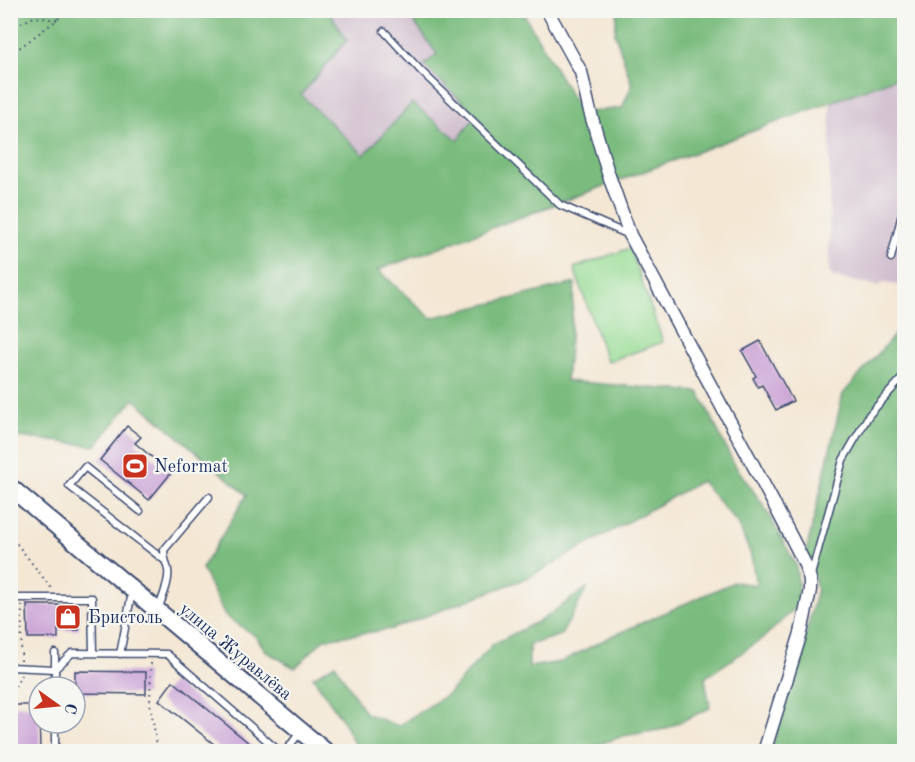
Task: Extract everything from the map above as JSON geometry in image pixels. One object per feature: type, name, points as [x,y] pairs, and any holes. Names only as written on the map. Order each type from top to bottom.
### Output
[{"type":"street","points":[[547,10],[581,72],[608,172],[630,235],[779,513],[810,579],[810,590],[801,633],[764,752]]},
{"type":"street","name":"улица Журавлёва","points":[[10,487],[326,752]]},
{"type":"lane","points":[[384,31],[421,71],[560,205],[630,235]]},
{"type":"lane","points":[[891,258],[904,206]]},
{"type":"lane","points":[[810,579],[843,460],[869,415],[904,376]]},
{"type":"lane","points":[[140,511],[84,467],[69,486],[164,560]]},
{"type":"lane","points":[[158,611],[167,582],[168,569],[164,560],[164,550],[209,497]]},
{"type":"lane","points":[[120,654],[132,590]]},
{"type":"lane","points":[[10,598],[92,598],[93,653]]},
{"type":"lane","points":[[55,653],[55,675]]},
{"type":"lane","points":[[10,667],[55,669],[72,653],[167,654],[282,752],[301,731]]},
{"type":"lane","points":[[55,735],[55,752]]},
{"type":"path","points":[[10,55],[70,10]]},
{"type":"path","points":[[10,28],[34,17],[58,20]]},
{"type":"path","points":[[13,539],[60,599]]},
{"type":"path","points":[[152,654],[150,703],[158,752]]},
{"type":"shaded area","points":[[329,11],[406,11],[437,54],[424,65],[476,115],[458,141],[412,103],[364,156],[301,95],[347,40]]},
{"type":"shaded area","points":[[904,75],[904,286],[884,283],[877,286],[833,277],[829,271],[830,103]]},
{"type":"green space","points":[[11,11],[329,11],[347,40],[301,95],[364,155],[412,103],[458,140],[476,115],[424,65],[437,54],[406,11],[522,11],[581,113],[622,108],[632,85],[615,34],[617,11],[904,11],[904,75],[378,270],[431,318],[575,283],[566,381],[699,392],[734,464],[764,506],[796,565],[800,604],[763,638],[705,678],[710,708],[665,729],[623,736],[581,751],[358,751],[341,718],[313,677],[335,664],[365,713],[398,726],[448,694],[493,644],[543,619],[588,587],[561,635],[529,645],[529,667],[561,662],[610,637],[734,582],[756,585],[751,555],[738,524],[701,481],[529,577],[392,629],[324,639],[295,668],[267,652],[255,636],[225,616],[202,568],[247,495],[134,399],[95,446],[11,436]]},
{"type":"green space","points":[[630,248],[663,342],[607,362],[574,268]]},
{"type":"green space","points":[[904,324],[904,751],[771,752],[788,689],[798,664],[817,588],[806,552],[843,394]]},
{"type":"building","points":[[760,341],[793,401],[776,410],[762,385],[758,387],[753,378],[756,376],[742,351]]},
{"type":"building","name":"Neformat","points":[[127,426],[141,437],[135,443],[171,473],[149,500],[100,460]]},
{"type":"building","points":[[27,605],[79,605],[79,630],[58,630],[58,638],[28,638]]},
{"type":"building","points":[[75,671],[146,672],[146,694],[87,693],[87,675],[75,675]]},
{"type":"building","points":[[173,681],[260,752],[224,752],[159,700]]},
{"type":"building","points":[[15,705],[27,705],[27,735],[40,735],[40,752],[14,752]]},
{"type":"place","name":"Neformat","points":[[135,466]]},
{"type":"place","name":"Бристоль","points":[[68,617]]}]
